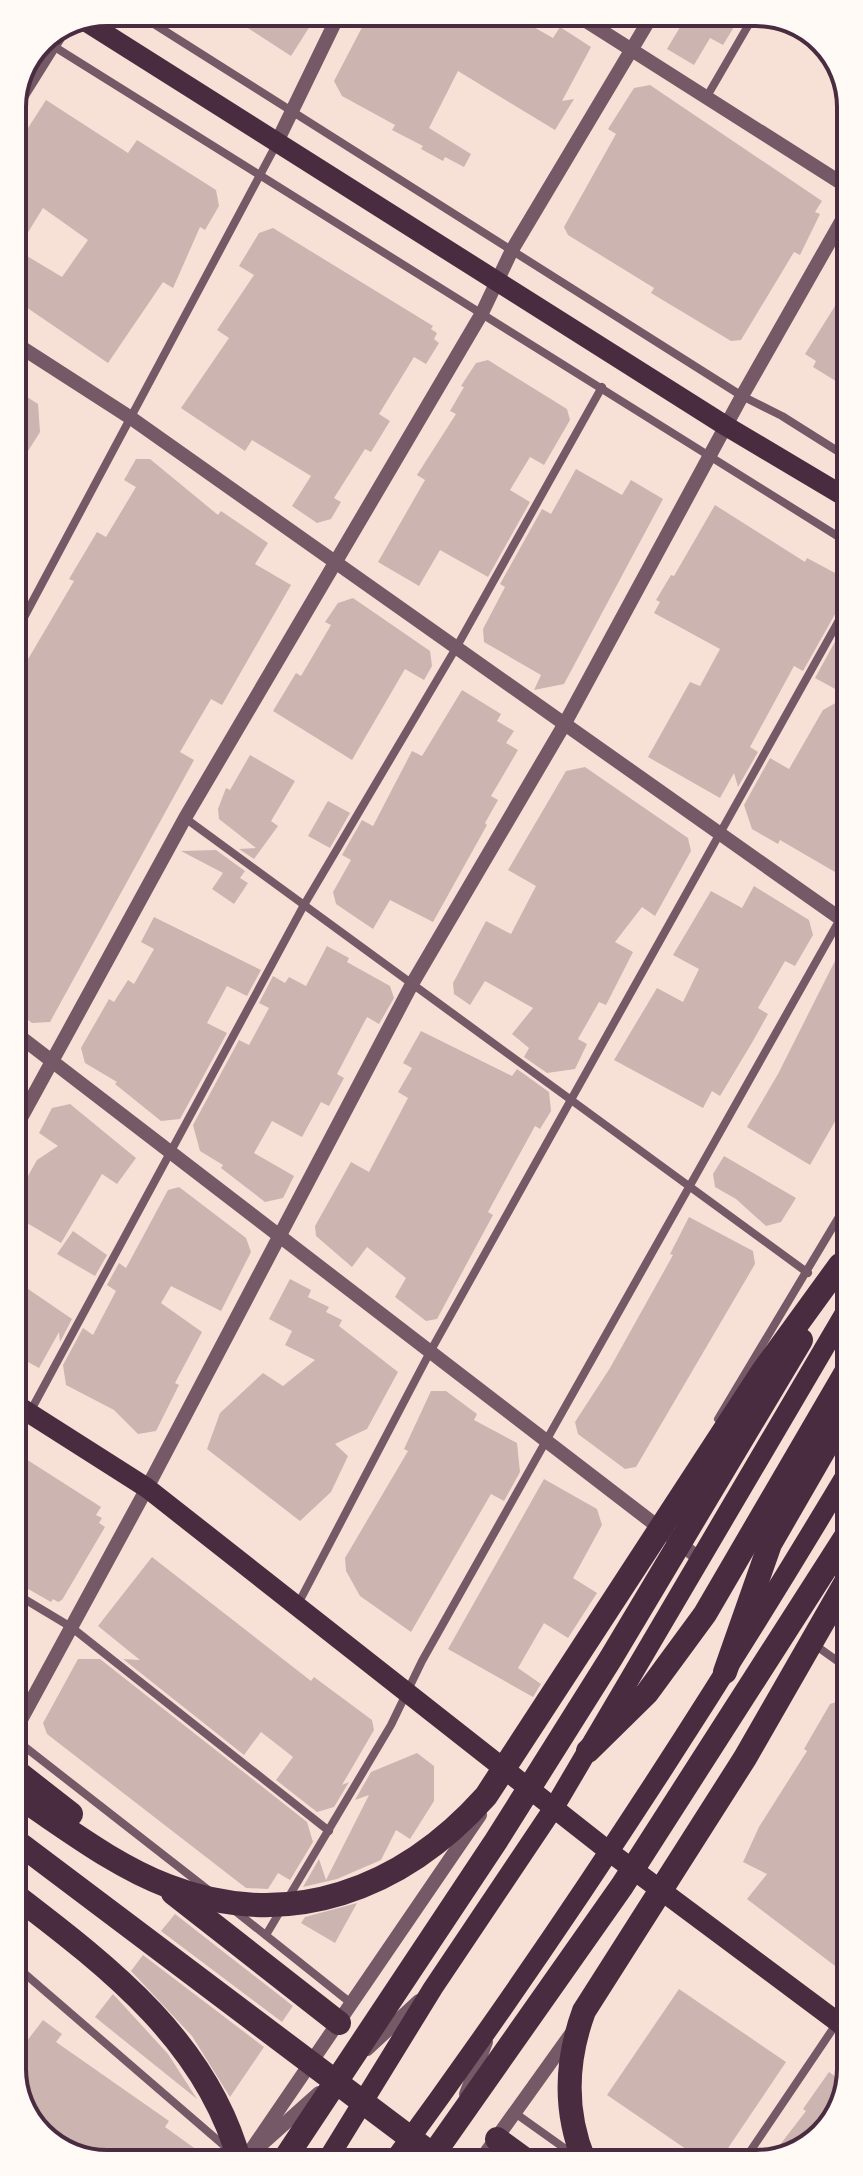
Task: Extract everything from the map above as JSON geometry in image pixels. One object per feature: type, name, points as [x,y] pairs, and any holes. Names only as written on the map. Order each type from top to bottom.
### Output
[{"type":"highway","points":[[26,1801],[135,1871],[168,1886],[236,1904],[312,1901],[398,1872],[440,1841],[486,1796],[763,1371],[837,1269]]},
{"type":"highway","points":[[291,2150],[496,1841],[611,1658],[779,1382],[837,1273]]},
{"type":"highway","points":[[725,1672],[761,1539],[837,1390]]},
{"type":"highway","points":[[588,1751],[647,1693],[761,1539],[837,1425]]},
{"type":"highway","points":[[436,2150],[622,1886],[837,1550]]},
{"type":"highway","points":[[580,2150],[569,2084],[584,2011],[745,1758],[837,1598]]},
{"type":"highway","points":[[26,1779],[287,1983],[345,2013]]},
{"type":"highway","points":[[26,1849],[425,2150]]},
{"type":"highway","points":[[26,1904],[129,1987],[168,2027],[196,2064],[221,2107],[238,2150]]},
{"type":"highway","points":[[497,2139],[512,2150]]},
{"type":"main road","points":[[95,27],[726,426],[837,492]]},
{"type":"main road","points":[[334,2150],[433,1988],[555,1806],[837,1326]]},
{"type":"main road","points":[[26,1411],[147,1488],[611,1853],[837,2022]]},
{"type":"main road","points":[[402,2150],[492,2027],[611,1853],[837,1489]]},
{"type":"street","points":[[159,26],[742,396],[782,416],[837,451]]},
{"type":"street","points":[[26,614],[294,111],[333,26]]},
{"type":"street","points":[[594,26],[837,180]]},
{"type":"street","points":[[26,1110],[185,818],[482,313],[512,250],[646,26]]},
{"type":"street","points":[[706,98],[748,26]]},
{"type":"street","points":[[54,46],[837,536]]},
{"type":"street","points":[[26,1710],[281,1237],[412,984],[564,725],[742,396],[837,229]]},
{"type":"street","points":[[26,350],[131,418],[837,917]]},
{"type":"street","points":[[26,1401],[172,1153],[304,905],[456,648],[602,387]]},
{"type":"street","points":[[297,1607],[430,1352],[837,624]]},
{"type":"street","points":[[185,818],[808,1273]]},
{"type":"street","points":[[266,1935],[329,1831],[837,934]]},
{"type":"street","points":[[26,1041],[700,1559]]},
{"type":"street","points":[[252,2150],[510,1771],[653,1524],[837,1221]]},
{"type":"street","points":[[488,2150],[668,1896],[693,1827],[837,1584]]},
{"type":"street","points":[[26,1600],[71,1627],[329,1831]]},
{"type":"street","points":[[805,1638],[837,1661]]},
{"type":"street","points":[[26,1748],[266,1935],[345,2013]]},
{"type":"street","points":[[26,1975],[228,2150]]},
{"type":"street","points":[[257,2150],[433,1988]]},
{"type":"street","points":[[444,2150],[492,2027]]},
{"type":"street","points":[[752,2150],[837,2038]]},
{"type":"street","points":[[515,2113],[569,2150]]},
{"type":"building","points":[[245,26],[310,26],[291,56]]},
{"type":"building","points":[[363,26],[532,26],[553,38],[560,27],[591,47],[562,101],[574,99],[555,130],[458,71],[429,128],[471,154],[464,167],[445,157],[443,161],[421,149],[423,146],[392,130],[395,125],[342,96],[334,81]]},
{"type":"building","points":[[681,26],[735,26],[723,45],[710,38],[694,65],[667,49]]},
{"type":"building","points":[[650,85],[822,201],[815,212],[820,214],[800,255],[794,252],[741,340],[731,341],[651,293],[654,288],[568,235],[564,227],[616,134],[608,129],[634,88]]},
{"type":"building","points":[[46,100],[128,153],[137,140],[216,190],[219,206],[205,230],[200,227],[173,288],[163,282],[108,363],[26,307],[26,255],[62,277],[88,240],[43,208],[26,235],[26,131]]},
{"type":"building","points":[[273,228],[433,326],[431,329],[437,333],[434,339],[439,343],[426,364],[414,357],[379,414],[390,421],[371,452],[365,449],[334,498],[341,502],[331,519],[317,523],[292,506],[311,476],[252,440],[245,451],[181,408],[229,338],[217,330],[254,275],[239,266],[259,233]]},
{"type":"building","points":[[835,306],[837,382],[813,367],[816,361],[805,354]]},
{"type":"building","points":[[488,360],[567,409],[570,420],[544,465],[530,457],[510,490],[530,502],[488,577],[440,550],[419,586],[378,562],[425,480],[417,475],[456,414],[450,411],[464,387],[461,386],[476,363]]},
{"type":"building","points":[[26,396],[38,404],[40,432],[26,454]]},
{"type":"building","points":[[136,459],[150,459],[218,515],[221,511],[268,543],[255,564],[291,585],[222,705],[211,699],[180,752],[194,760],[50,1022],[32,1023],[26,1018],[26,663],[74,581],[69,579],[97,532],[106,537],[136,487],[124,480]]},
{"type":"building","points":[[576,469],[622,495],[631,480],[663,499],[564,684],[534,690],[541,675],[484,642],[483,629],[505,587],[500,584],[542,509],[551,514]]},
{"type":"building","points":[[715,505],[805,562],[807,558],[837,574],[837,611],[803,671],[794,666],[750,747],[758,752],[738,787],[734,773],[720,798],[648,757],[690,682],[700,686],[720,649],[654,613],[660,602],[656,600],[671,575],[674,576]]},
{"type":"building","points":[[353,598],[430,651],[432,666],[424,680],[405,669],[352,760],[273,711],[296,673],[301,676],[331,625],[325,622],[338,603]]},
{"type":"building","points":[[837,638],[837,690],[815,678]]},
{"type":"building","points":[[462,690],[501,714],[497,721],[514,731],[506,743],[518,750],[491,796],[498,800],[485,823],[487,825],[433,922],[390,900],[373,929],[336,904],[333,892],[351,860],[342,855],[362,820],[373,826],[412,751],[422,756]]},
{"type":"building","points":[[837,702],[835,872],[780,840],[778,844],[752,829],[744,805],[770,758],[789,769],[823,710]]},
{"type":"building","points":[[250,755],[295,781],[271,821],[278,826],[254,859],[239,849],[256,848],[219,819],[218,809],[226,788],[230,790]]},
{"type":"building","points":[[585,767],[688,838],[691,851],[655,916],[642,907],[615,942],[633,952],[606,1005],[599,1002],[578,1039],[587,1044],[575,1069],[547,1073],[524,1057],[529,1048],[512,1034],[533,1008],[485,981],[470,1005],[454,994],[453,983],[486,921],[511,934],[536,886],[508,870],[566,771]]},
{"type":"building","points":[[328,801],[350,813],[330,848],[308,836]]},
{"type":"building","points":[[216,850],[245,871],[240,878],[248,883],[234,904],[212,889],[223,873],[181,851]]},
{"type":"building","points":[[754,886],[809,920],[813,935],[795,966],[785,961],[758,1008],[768,1014],[753,1041],[720,1096],[712,1091],[703,1108],[614,1060],[657,988],[683,1002],[699,969],[673,955],[711,891],[742,908]]},
{"type":"building","points":[[154,917],[261,970],[247,996],[227,986],[207,1023],[227,1033],[180,1119],[161,1121],[115,1084],[117,1082],[85,1063],[81,1048],[109,999],[114,1002],[128,980],[134,984],[154,949],[141,942]]},
{"type":"building","points":[[327,946],[349,958],[347,962],[390,986],[394,998],[379,1024],[367,1017],[337,1074],[344,1078],[329,1106],[321,1102],[302,1137],[272,1121],[254,1153],[294,1176],[283,1198],[265,1202],[221,1168],[223,1165],[200,1151],[193,1125],[239,1040],[249,1045],[269,1008],[259,1003],[273,976],[285,983],[289,977],[306,986]]},
{"type":"building","points":[[837,957],[837,1118],[810,1165],[747,1127],[778,1074]]},
{"type":"building","points":[[421,1031],[512,1076],[517,1069],[549,1092],[551,1111],[540,1129],[535,1126],[518,1157],[488,1212],[493,1215],[437,1319],[426,1321],[395,1297],[406,1278],[367,1247],[352,1267],[316,1236],[315,1226],[351,1162],[369,1172],[408,1098],[398,1092],[412,1068],[403,1063]]},
{"type":"building","points":[[70,1104],[136,1158],[117,1184],[102,1174],[61,1243],[26,1222],[26,1180],[37,1160],[58,1146],[39,1133],[52,1108]]},
{"type":"building","points":[[724,1156],[796,1198],[781,1222],[766,1226],[736,1199],[715,1187],[713,1174]]},
{"type":"building","points":[[179,1187],[246,1238],[251,1252],[221,1311],[171,1286],[161,1303],[202,1332],[175,1383],[179,1385],[156,1431],[138,1434],[114,1410],[66,1385],[63,1365],[83,1328],[93,1335],[116,1291],[107,1285],[119,1263],[126,1268],[168,1190]]},
{"type":"building","points":[[689,1217],[753,1251],[755,1264],[636,1467],[625,1469],[578,1434],[575,1422],[610,1368],[673,1255],[670,1254]]},
{"type":"building","points":[[73,1231],[107,1255],[95,1276],[57,1254]]},
{"type":"building","points":[[290,1279],[311,1290],[308,1297],[329,1307],[326,1312],[342,1320],[339,1326],[398,1372],[367,1429],[335,1444],[348,1456],[331,1492],[300,1521],[207,1449],[220,1413],[263,1373],[283,1386],[315,1360],[285,1345],[292,1331],[269,1319]]},
{"type":"building","points":[[26,1288],[72,1319],[60,1342],[59,1332],[39,1368],[26,1361]]},
{"type":"building","points":[[431,1391],[446,1391],[477,1414],[474,1420],[517,1443],[520,1472],[504,1501],[491,1494],[411,1632],[360,1596],[346,1571],[345,1558],[408,1451],[404,1449]]},
{"type":"building","points":[[26,1459],[101,1507],[96,1515],[102,1518],[99,1523],[105,1527],[62,1600],[58,1602],[53,1599],[51,1602],[26,1588]]},
{"type":"building","points":[[544,1479],[597,1509],[602,1525],[573,1578],[597,1593],[568,1638],[544,1623],[518,1668],[541,1684],[533,1697],[448,1649]]},
{"type":"building","points":[[152,1557],[311,1681],[314,1677],[372,1720],[374,1730],[342,1785],[349,1782],[334,1807],[317,1812],[276,1780],[293,1757],[261,1732],[244,1755],[123,1659],[140,1660],[98,1626]]},
{"type":"building","points":[[78,1659],[100,1659],[307,1822],[313,1842],[290,1880],[278,1873],[268,1889],[246,1888],[47,1734],[43,1723]]},
{"type":"building","points":[[837,1702],[837,1967],[747,1899],[767,1874],[743,1862],[759,1827],[807,1751],[804,1749],[830,1704]]},
{"type":"building","points":[[417,1753],[434,1766],[434,1801],[410,1839],[396,1830],[381,1860],[337,1879],[303,1887],[319,1859],[326,1880],[369,1795],[355,1800],[371,1772]]},
{"type":"building","points":[[357,1903],[335,1943],[301,1923],[305,1917]]},
{"type":"building","points":[[175,1914],[293,2006],[282,2022],[161,1931]]},
{"type":"building","points":[[143,1955],[264,2047],[230,2097],[192,2036],[131,1971]]},
{"type":"building","points":[[679,1989],[786,2062],[727,2150],[687,2150],[607,2095]]},
{"type":"building","points":[[113,1994],[168,2054],[197,2099],[95,2017]]},
{"type":"building","points":[[43,2020],[62,2034],[56,2042],[169,2121],[165,2127],[197,2150],[102,2150],[71,2142],[50,2126],[34,2105],[28,2085],[26,2042]]},
{"type":"building","points":[[829,2072],[836,2077],[829,2105],[823,2114],[805,2133],[778,2147],[806,2111],[803,2109]]}]
